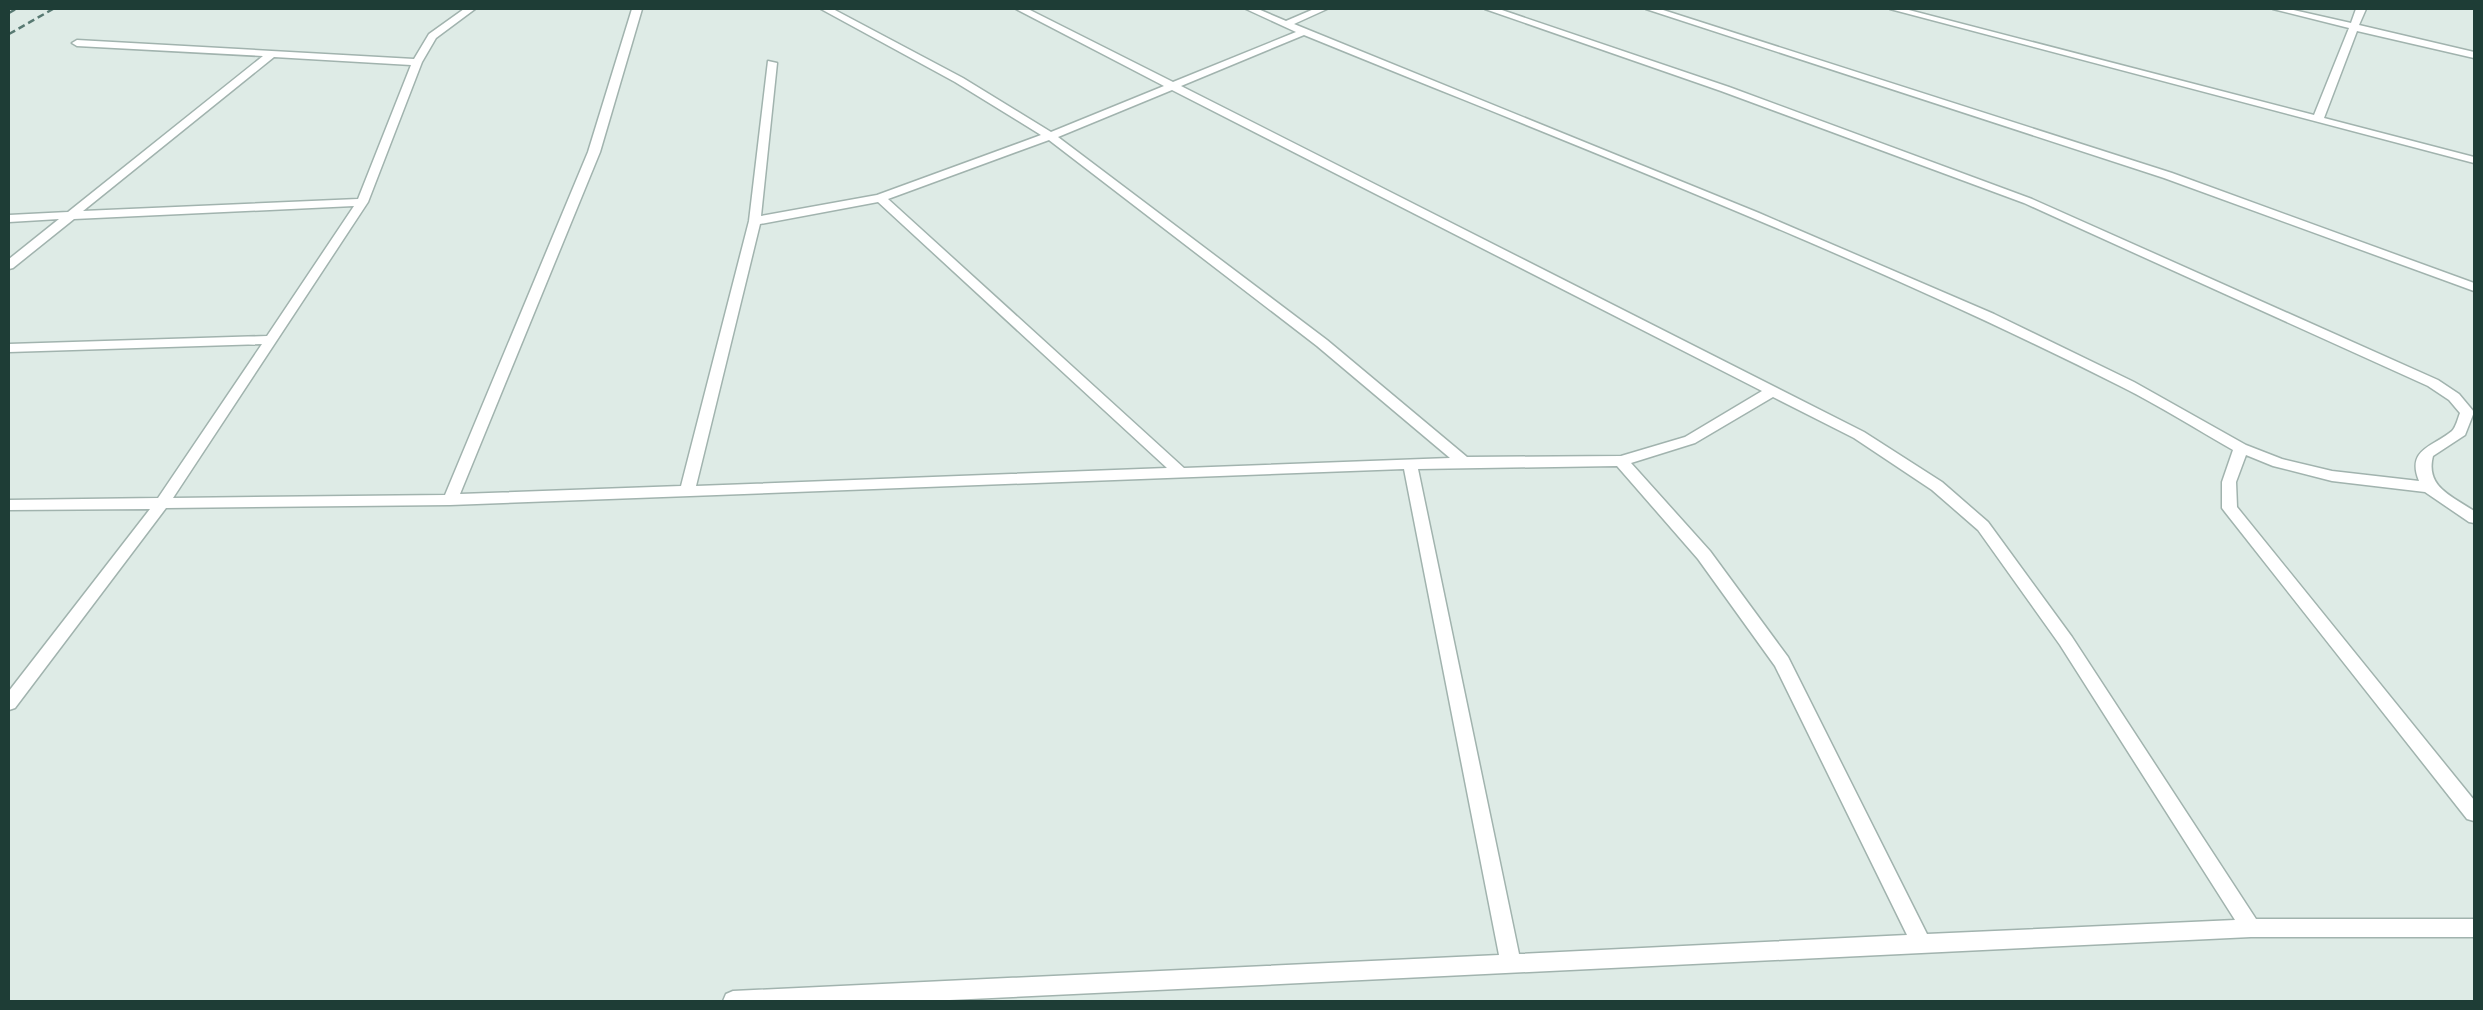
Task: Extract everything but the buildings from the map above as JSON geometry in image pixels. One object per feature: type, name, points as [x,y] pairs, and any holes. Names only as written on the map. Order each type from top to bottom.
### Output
[{"type":"street","points":[[9,703],[162,503],[271,340],[362,202],[417,62],[432,36],[457,16],[470,9]]},
{"type":"street","points":[[450,500],[594,152],[637,9]]},
{"type":"street","points":[[826,9],[959,80],[1050,136],[1322,343],[1464,462]]},
{"type":"street","points":[[1021,9],[1173,84],[1772,391],[1874,445],[1937,486],[1983,526],[2066,641],[2251,928]]},
{"type":"street","points":[[1251,9],[1755,215],[1989,317],[2129,385],[2241,448],[2278,463],[2332,476],[2429,487],[2474,518]]},
{"type":"street","points":[[1286,24],[1322,9]]},
{"type":"street","points":[[1490,9],[1725,89],[2028,201],[2433,383],[2454,398],[2467,412],[2460,432],[2426,454],[2422,470],[2429,487]]},
{"type":"street","points":[[1651,9],[2073,142],[2340,235],[2474,287]]},
{"type":"street","points":[[1895,9],[2474,160]]},
{"type":"street","points":[[2278,9],[2474,55]]},
{"type":"street","points":[[2318,119],[2356,27],[2361,9]]},
{"type":"street","points":[[755,221],[880,198],[1050,136],[1173,84],[1304,32]]},
{"type":"street","points":[[78,43],[417,62]]},
{"type":"street","points":[[9,265],[272,54]]},
{"type":"street","points":[[687,491],[755,221],[772,63]]},
{"type":"street","points":[[880,198],[1180,472]]},
{"type":"street","points":[[9,218],[362,202]]},
{"type":"street","points":[[9,348],[271,340]]},
{"type":"street","points":[[9,505],[450,500],[1464,462],[1621,461],[1690,440],[1772,391]]},
{"type":"street","points":[[2241,448],[2229,482],[2230,508],[2474,813]]},
{"type":"street","points":[[1621,461],[1704,556],[1782,662],[1921,944]]},
{"type":"street","points":[[1410,464],[1511,965]]},
{"type":"street","points":[[733,1001],[2251,928],[2474,928]]},
{"type":"railway","points":[[9,13],[16,9]]},
{"type":"railway","points":[[9,34],[53,9]]}]
